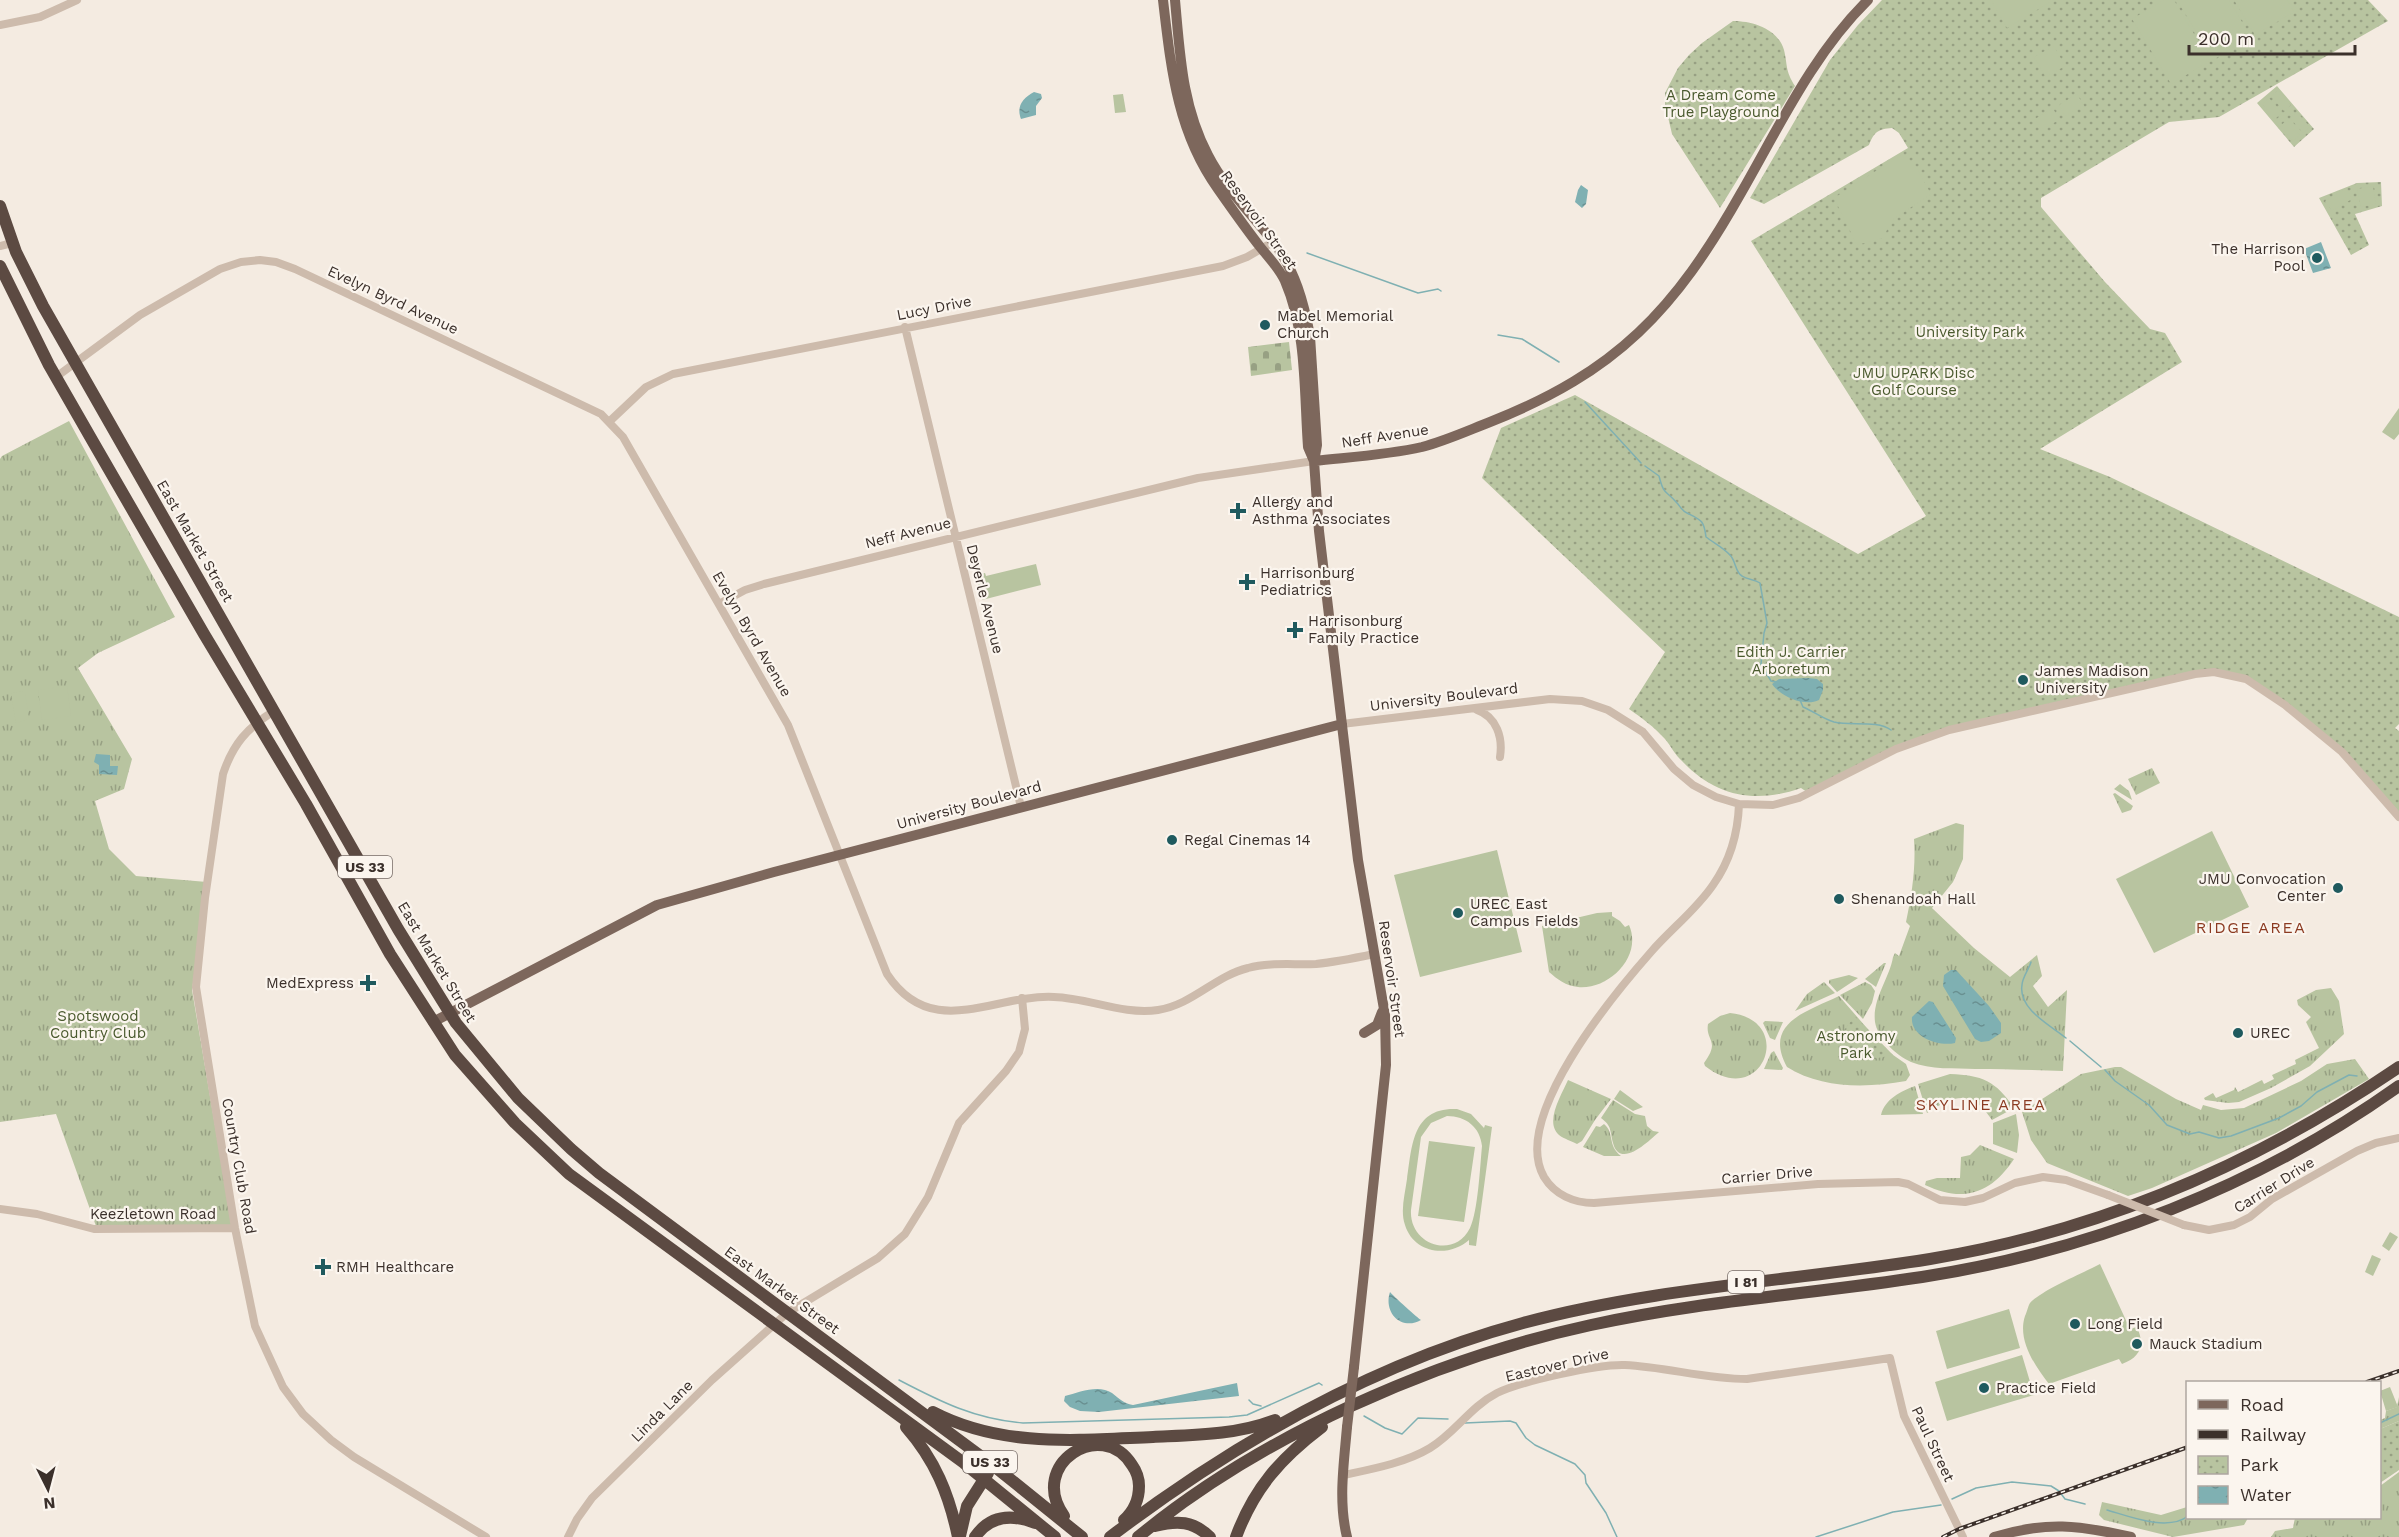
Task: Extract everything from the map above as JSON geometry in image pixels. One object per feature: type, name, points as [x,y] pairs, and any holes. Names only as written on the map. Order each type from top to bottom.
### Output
[{"type":"highway","name":"East Market Street","points":[[0,206],[6,244],[382,900],[451,1014],[491,1068],[541,1122],[638,1203],[895,1391],[1077,1533]]},
{"type":"highway","name":"US 33","points":[[0,266],[56,377],[181,595],[258,721],[390,954],[455,1055],[505,1113],[556,1162],[984,1478],[1055,1537]]},
{"type":"highway","points":[[306,804],[332,837],[356,878],[365,884],[375,886]]},
{"type":"highway","points":[[355,890],[372,894],[382,900]]},
{"type":"highway","name":"I 81","points":[[1109,1537],[1158,1500],[1214,1463],[1328,1397],[1417,1358],[1487,1333],[1533,1320],[1608,1304],[1681,1291],[1931,1259],[2023,1239],[2089,1220],[2168,1192],[2240,1160],[2322,1116],[2399,1066]]},
{"type":"highway","name":"I 81","points":[[1141,1535],[1179,1506],[1243,1464],[1318,1422],[1444,1369],[1561,1332],[1710,1303],[1942,1274],[2042,1251],[2090,1237],[2160,1213],[2259,1169],[2326,1132],[2399,1086]]},
{"type":"highway","points":[[594,1192],[625,1207],[629,1208],[638,1203]]},
{"type":"highway","points":[[629,1218],[641,1214],[661,1226],[671,1227]]},
{"type":"highway","points":[[895,1391],[937,1414],[966,1426],[997,1435],[1038,1440],[1176,1436],[1224,1432],[1271,1421],[1328,1397]]},
{"type":"highway","points":[[1236,1537],[1258,1491],[1274,1469],[1293,1449],[1338,1414]]},
{"type":"highway","points":[[898,1416],[922,1446],[937,1470],[950,1502],[959,1537]]},
{"type":"highway","points":[[1077,1533],[1057,1506],[1053,1493],[1054,1480],[1065,1458],[1077,1449],[1092,1445],[1107,1446],[1130,1461],[1137,1472],[1139,1482],[1139,1496],[1135,1507],[1109,1537]]},
{"type":"highway","points":[[959,1537],[967,1506],[994,1466]]},
{"type":"highway","points":[[975,1537],[988,1523],[1003,1518],[1024,1519],[1044,1527]]},
{"type":"highway","points":[[1141,1535],[1171,1522],[1183,1522],[1194,1525],[1210,1537]]},
{"type":"main road","name":"Reservoir Street","points":[[1163,0],[1175,92],[1189,140],[1203,168],[1278,268],[1297,317],[1308,447],[1314,462]]},
{"type":"main road","name":"Reservoir Street","points":[[1175,0],[1182,78],[1195,127],[1207,154],[1224,181],[1273,242],[1293,273],[1307,318],[1317,445],[1314,462],[1318,531],[1358,860],[1383,1001],[1386,1062],[1344,1461],[1342,1512],[1347,1537]]},
{"type":"main road","name":"Neff Avenue","points":[[1314,462],[1412,449],[1445,440],[1548,397],[1625,346],[1665,307],[1696,267],[1814,67],[1840,31],[1868,0]]},
{"type":"main road","name":"University Boulevard","points":[[433,1022],[657,905],[700,891],[839,854],[1342,724]]},
{"type":"main road","points":[[1383,1001],[1380,1021],[1374,1028],[1364,1033],[1379,1042],[1386,1062]]},
{"type":"main road","points":[[1994,1537],[2030,1528],[2063,1525],[2091,1528],[2131,1537]]},
{"type":"street","points":[[0,25],[40,17],[77,0]]},
{"type":"street","name":"Lucy Drive","points":[[610,421],[646,387],[673,374],[1223,266],[1247,257],[1273,242]]},
{"type":"street","name":"Evelyn Byrd Avenue","points":[[56,377],[140,315],[214,272],[241,262],[266,260],[295,269],[593,409],[610,421],[623,437],[792,735],[882,965],[894,984],[905,995],[928,1008],[952,1012],[972,1010],[1022,998],[1057,997],[1128,1010],[1153,1010],[1185,1002],[1227,976],[1247,968],[1326,963],[1374,954]]},
{"type":"street","name":"Deyerle Avenue","points":[[905,327],[1021,807]]},
{"type":"street","name":"Neff Avenue","points":[[719,604],[739,592],[764,584],[1206,476],[1314,462]]},
{"type":"street","name":"University Boulevard","points":[[1342,724],[1518,702],[1566,699],[1583,701],[1608,710],[1642,732],[1674,769],[1693,785],[1716,797],[1739,804],[1761,806],[1788,802],[1816,791],[1896,749],[1949,730],[2195,674],[2214,672],[2246,679],[2285,705],[2342,753],[2399,817]]},
{"type":"street","points":[[1474,709],[1484,712],[1493,721],[1501,742],[1500,757]]},
{"type":"street","name":"Country Club Road","points":[[274,711],[248,728],[236,744],[223,774],[205,898],[196,987],[236,1228],[255,1326],[283,1387],[303,1414],[331,1440],[354,1457],[486,1537]]},
{"type":"street","name":"Carrier Drive","points":[[1739,804],[1731,849],[1716,881],[1630,976],[1578,1045],[1563,1071],[1544,1114],[1537,1145],[1540,1168],[1552,1187],[1571,1200],[1594,1203],[1813,1184],[1901,1182],[1940,1200],[1961,1202],[1979,1199],[2014,1183],[2043,1177],[2066,1180],[2184,1225],[2209,1230],[2234,1225],[2269,1201],[2357,1151],[2376,1143],[2399,1138]]},
{"type":"street","name":"Linda Lane","points":[[568,1537],[592,1498],[712,1380],[787,1313],[878,1258],[898,1242],[912,1226],[928,1197],[960,1121],[1006,1071],[1019,1052],[1024,1029],[1022,998]]},
{"type":"street","name":"Keezletown Road","points":[[0,1209],[37,1214],[94,1229],[236,1228]]},
{"type":"street","name":"Eastover Drive","points":[[1344,1475],[1396,1461],[1430,1448],[1475,1407],[1499,1393],[1577,1371],[1628,1365],[1728,1379],[1747,1379],[1890,1358]]},
{"type":"street","name":"Paul Street","points":[[1890,1358],[1904,1416],[1963,1537]]},
{"type":"street","points":[[1344,1461],[1359,1472]]},
{"type":"green space","points":[[1882,0],[2368,0],[2388,21],[2219,117],[2169,122],[2041,198],[2041,207],[2105,282],[2150,329],[2165,333],[2182,362],[2040,449],[2110,477],[2399,617],[2399,724],[2395,728],[2399,731],[2399,817],[2342,752],[2246,679],[2214,672],[1949,730],[1896,749],[1810,794],[1801,788],[1768,796],[1737,794],[1723,790],[1695,773],[1680,759],[1661,735],[1629,709],[1665,652],[1482,478],[1501,428],[1575,395],[1858,554],[1926,516],[1751,241],[1908,148],[1899,133],[1892,128],[1883,129],[1875,134],[1869,145],[1764,204],[1750,198],[1830,60]]},
{"type":"green space","points":[[1991,0],[2049,0],[2050,2],[2007,28]]},
{"type":"green space","points":[[2164,0],[2174,0],[2210,61],[2171,84],[2132,19]]},
{"type":"green space","points":[[2177,0],[2229,0],[2251,37],[2213,60]]},
{"type":"green space","points":[[2234,0],[2287,0],[2294,12],[2255,35]]},
{"type":"green space","name":"A Dream Come True Playground","points":[[1733,21],[1756,25],[1776,37],[1784,50],[1788,72],[1795,86],[1720,208],[1672,134],[1665,104],[1665,93],[1678,68],[1689,55]]},
{"type":"green space","points":[[2054,46],[2065,66],[2046,77],[2034,57]]},
{"type":"green space","points":[[2277,86],[2314,129],[2294,147],[2257,103]]},
{"type":"green space","points":[[2278,90],[2291,105],[2284,111],[2271,96]]},
{"type":"green space","points":[[1123,94],[1126,112],[1115,113],[1113,95]]},
{"type":"green space","points":[[2077,94],[2084,106],[2065,116],[2059,105]]},
{"type":"green space","points":[[2269,98],[2282,113],[2275,119],[2262,104]]},
{"type":"green space","points":[[2053,108],[2059,120],[2041,130],[2035,119]]},
{"type":"green space","points":[[2297,112],[2310,127],[2303,133],[2290,118]]},
{"type":"green space","points":[[2287,120],[2300,135],[2293,141],[2280,126]]},
{"type":"green space","points":[[1902,154],[1917,169],[1931,194],[1892,220],[1883,238],[1857,245],[1834,198]]},
{"type":"green space","points":[[2381,182],[2382,206],[2355,214],[2369,245],[2351,255],[2319,198],[2357,183]]},
{"type":"green space","points":[[2373,186],[2376,204],[2361,207],[2357,189]]},
{"type":"green space","points":[[2346,188],[2352,199],[2332,211],[2325,201]]},
{"type":"green space","points":[[1289,342],[1292,370],[1251,376],[1248,347]]},
{"type":"green space","points":[[2399,408],[2399,434],[2394,440],[2382,432]]},
{"type":"green space","name":"Spotswood Country Club","points":[[69,421],[175,617],[98,653],[78,668],[132,759],[124,789],[95,801],[109,849],[136,876],[207,882],[192,990],[232,1226],[96,1226],[56,1114],[0,1122],[0,459]]},
{"type":"green space","points":[[1036,564],[1041,585],[982,600],[976,575],[985,573],[986,576]]},
{"type":"green space","points":[[67,686],[71,716],[42,720],[38,690]]},
{"type":"green space","points":[[23,691],[29,719],[16,723],[11,693]]},
{"type":"green space","points":[[2152,768],[2160,783],[2136,795],[2128,779]]},
{"type":"green space","points":[[2120,784],[2129,791],[2132,800],[2114,789]]},
{"type":"green space","points":[[2115,793],[2133,806],[2131,810],[2122,813],[2113,794]]},
{"type":"green space","points":[[1956,823],[1964,825],[1963,859],[1953,882],[1932,908],[1974,948],[2010,977],[2037,955],[2042,976],[2033,986],[2048,1007],[2067,990],[2063,1071],[1943,1068],[1918,1065],[1894,1051],[1877,1028],[1876,1005],[1893,957],[1895,953],[1899,956],[1910,926],[1906,922],[1913,880],[1914,839]]},
{"type":"green space","points":[[2212,831],[2249,907],[2154,953],[2116,879]]},
{"type":"green space","name":"UREC East Campus Fields","points":[[1497,850],[1522,952],[1420,977],[1394,875]]},
{"type":"green space","points":[[1612,912],[1612,916],[1625,927],[1629,925],[1632,937],[1627,959],[1620,969],[1601,983],[1578,987],[1566,984],[1549,972],[1542,926],[1597,913]]},
{"type":"green space","points":[[1886,963],[1876,987],[1865,979]]},
{"type":"green space","points":[[1849,975],[1858,978],[1837,992],[1829,983],[1829,980]]},
{"type":"green space","points":[[1824,982],[1835,993],[1795,1011],[1807,994]]},
{"type":"green space","points":[[1865,982],[1875,991],[1872,1003],[1863,1019],[1840,995]]},
{"type":"green space","points":[[2331,988],[2339,1001],[2344,1034],[2310,1066],[2271,1088],[2239,1102],[2205,1100],[2204,1098],[2213,1093],[2216,1098],[2234,1090],[2235,1087],[2238,1092],[2262,1080],[2264,1084],[2274,1079],[2272,1075],[2296,1064],[2295,1060],[2319,1048],[2306,1022],[2311,1017],[2298,1005],[2297,1000],[2316,990]]},
{"type":"green space","points":[[1839,996],[1886,1050],[1906,1064],[1910,1075],[1906,1081],[1876,1085],[1845,1085],[1815,1079],[1787,1067],[1781,1052],[1780,1040],[1784,1029],[1802,1014]]},
{"type":"green space","points":[[1730,1013],[1750,1019],[1762,1031],[1767,1045],[1764,1059],[1756,1071],[1742,1078],[1725,1077],[1705,1066],[1704,1063],[1712,1045],[1708,1024]]},
{"type":"green space","name":"Astronomy Park","points":[[1855,1016],[1893,1055],[1848,1064],[1839,1051],[1838,1038]]},
{"type":"green space","points":[[1765,1021],[1783,1022],[1775,1040],[1770,1038],[1763,1023]]},
{"type":"green space","points":[[1774,1051],[1783,1068],[1782,1070],[1764,1069]]},
{"type":"green space","points":[[2355,1059],[2369,1079],[2276,1133],[2152,1188],[2128,1196],[2047,1163],[2031,1140],[2022,1112],[2081,1074],[2115,1067],[2121,1067],[2176,1099],[2201,1110],[2203,1105],[2221,1110],[2244,1108],[2301,1081],[2327,1064]]},
{"type":"green space","points":[[1950,1074],[1971,1076],[1987,1081],[2001,1091],[2014,1108],[1992,1120],[1977,1103],[1962,1098],[1946,1102],[1927,1113],[1918,1084]]},
{"type":"green space","points":[[1568,1080],[1611,1099],[1582,1141],[1577,1144],[1559,1135],[1553,1123],[1556,1108]]},
{"type":"green space","points":[[1915,1086],[1923,1114],[1881,1115],[1890,1100]]},
{"type":"green space","points":[[1620,1090],[1643,1107],[1633,1111],[1614,1099]]},
{"type":"green space","points":[[1613,1100],[1635,1114],[1645,1116],[1647,1126],[1659,1132],[1635,1151],[1622,1154],[1617,1151],[1609,1126],[1601,1118]]},
{"type":"green space","points":[[1457,1109],[1471,1114],[1484,1128],[1485,1125],[1492,1127],[1476,1246],[1469,1245],[1469,1240],[1461,1246],[1442,1251],[1424,1247],[1416,1242],[1405,1225],[1403,1208],[1413,1142],[1417,1131],[1431,1114],[1442,1110]],"holes":[[[1447,1116],[1466,1120],[1475,1128],[1482,1146],[1477,1200],[1470,1228],[1463,1238],[1454,1244],[1444,1246],[1425,1240],[1417,1232],[1412,1222],[1411,1210],[1421,1137],[1431,1123]]]},
{"type":"green space","points":[[2016,1114],[2019,1135],[2017,1153],[1993,1144],[1993,1123]]},
{"type":"green space","points":[[1604,1124],[1609,1131],[1614,1148],[1621,1156],[1604,1156],[1583,1147],[1596,1126],[1600,1127]]},
{"type":"green space","points":[[1429,1141],[1475,1147],[1464,1222],[1418,1216]]},
{"type":"green space","points":[[1980,1145],[2014,1159],[1996,1180],[1975,1192],[1964,1194],[1925,1185],[1926,1181],[1937,1178],[1960,1178],[1961,1157],[1970,1155]]},
{"type":"green space","points":[[2390,1232],[2398,1237],[2389,1251],[2382,1246]]},
{"type":"green space","points":[[2372,1255],[2381,1259],[2373,1276],[2365,1272]]},
{"type":"green space","name":"Long Field","points":[[2100,1264],[2130,1329],[2137,1327],[2141,1339],[2140,1350],[2133,1358],[2122,1364],[2119,1359],[2049,1384],[2033,1361],[2025,1343],[2023,1325],[2030,1303],[2063,1282]]},
{"type":"green space","name":"Practice Field","points":[[2009,1309],[2020,1348],[1947,1369],[1936,1331]]},
{"type":"green space","name":"Practice Field","points":[[2022,1355],[2034,1395],[1947,1421],[1935,1382]]},
{"type":"green space","points":[[2390,1387],[2398,1407],[2386,1411],[2381,1391]]},
{"type":"green space","points":[[2399,1397],[2399,1421],[2381,1429],[2381,1420],[2385,1418],[2386,1411],[2397,1407]]},
{"type":"green space","points":[[2399,1421],[2399,1470],[2381,1482],[2381,1429]]},
{"type":"green space","points":[[2399,1472],[2399,1537],[2271,1537],[2275,1531],[2293,1528],[2295,1519],[2381,1519],[2381,1485]]},
{"type":"green space","points":[[2102,1502],[2161,1515],[2186,1507],[2186,1519],[2247,1519],[2244,1525],[2173,1537],[2104,1520],[2099,1515]]},
{"type":"water","points":[[1034,92],[1041,94],[1042,98],[1036,106],[1036,115],[1021,119],[1019,110],[1021,103]]},
{"type":"water","points":[[1581,185],[1588,190],[1586,204],[1582,208],[1575,202]]},
{"type":"water","name":"The Harrison Pool","points":[[2321,242],[2331,268],[2313,273],[2304,249]]},
{"type":"water","points":[[1779,679],[1817,679],[1823,684],[1819,700],[1807,702],[1794,700],[1781,693],[1772,684]]},
{"type":"water","points":[[96,754],[110,755],[110,766],[118,766],[117,775],[99,774],[99,765],[94,762]]},
{"type":"water","points":[[1951,970],[1956,970],[1989,1006],[2001,1023],[2001,1033],[1989,1041],[1981,1042],[1975,1039],[1943,986],[1944,975]]},
{"type":"water","points":[[1929,1001],[1933,1002],[1956,1038],[1955,1043],[1934,1042],[1916,1030],[1912,1017]]},
{"type":"water","points":[[1390,1292],[1421,1320],[1407,1323],[1396,1318],[1389,1307]]},
{"type":"water","points":[[1237,1383],[1239,1396],[1099,1412],[1080,1411],[1070,1407],[1064,1401],[1065,1396],[1101,1389],[1133,1405]]},
{"type":"waterway","points":[[1307,253],[1418,293],[1438,289],[1441,291]]},
{"type":"waterway","points":[[1498,335],[1522,339],[1559,362]]},
{"type":"waterway","points":[[1585,402],[1641,463]]},
{"type":"waterway","points":[[1645,466],[1659,476],[1664,490],[1682,510],[1701,521],[1706,537],[1730,555],[1740,574],[1760,583],[1767,623],[1761,664],[1771,681],[1776,682]]},
{"type":"waterway","points":[[1800,700],[1803,707],[1830,721],[1879,725],[1891,730]]},
{"type":"waterway","points":[[2031,962],[2022,982],[2025,1002],[2036,1016],[2066,1038]]},
{"type":"waterway","points":[[2070,1041],[2101,1067]]},
{"type":"waterway","points":[[2105,1070],[2115,1081],[2149,1105],[2167,1125],[2190,1134],[2199,1132],[2219,1138],[2231,1136],[2279,1118],[2301,1106],[2317,1092],[2349,1075],[2357,1076]]},
{"type":"waterway","points":[[899,1380],[959,1408],[989,1418],[1023,1423],[1247,1415],[1319,1383],[1322,1385]]},
{"type":"waterway","points":[[1249,1400],[1261,1406]]},
{"type":"waterway","points":[[2381,1423],[2399,1414]]},
{"type":"waterway","points":[[1364,1416],[1385,1428],[1402,1434],[1418,1418],[1448,1419]]},
{"type":"waterway","points":[[1465,1423],[1510,1421],[1516,1423],[1526,1438],[1535,1445],[1575,1464],[1585,1475],[1586,1483],[1606,1513],[1617,1537]]},
{"type":"waterway","points":[[1952,1499],[1976,1488],[2012,1482],[2051,1486],[2065,1499],[2085,1504]]},
{"type":"waterway","points":[[1816,1537],[1893,1512],[1941,1505]]},
{"type":"waterway","points":[[2107,1510],[2159,1523],[2180,1521],[2186,1517]]},
{"type":"railway","points":[[2370,1381],[2399,1371]]},
{"type":"railway","points":[[1943,1537],[1959,1529],[2186,1448]]},
{"type":"place","name":"The Harrison Pool","points":[[2317,258]]},
{"type":"place","name":"Mabel Memorial Church","points":[[1265,325]]},
{"type":"place","name":"Allergy and Asthma Associates","points":[[1238,511]]},
{"type":"place","name":"Harrisonburg Pediatrics","points":[[1247,582]]},
{"type":"place","name":"Harrisonburg Family Practice","points":[[1295,630]]},
{"type":"place","name":"James Madison University","points":[[2023,680]]},
{"type":"place","name":"Regal Cinemas 14","points":[[1172,840]]},
{"type":"place","name":"JMU Convocation Center","points":[[2338,888]]},
{"type":"place","name":"Shenandoah Hall","points":[[1839,899]]},
{"type":"place","name":"UREC East Campus Fields","points":[[1458,913]]},
{"type":"place","name":"MedExpress","points":[[368,983]]},
{"type":"place","name":"UREC","points":[[2238,1033]]},
{"type":"place","name":"RMH Healthcare","points":[[323,1267]]},
{"type":"place","name":"Long Field","points":[[2075,1324]]},
{"type":"place","name":"Mauck Stadium","points":[[2137,1344]]},
{"type":"place","name":"Practice Field","points":[[1984,1388]]},
{"type":"district","name":"RIDGE AREA","points":[[2251,927]]},
{"type":"district","name":"SKYLINE AREA","points":[[1981,1104]]},
{"type":"park label","name":"University Park","points":[[1970,332]]},
{"type":"park label","name":"JMU UPARK Disc Golf Course","points":[[1914,382]]},
{"type":"park label","name":"Edith J. Carrier Arboretum","points":[[1791,660]]}]
